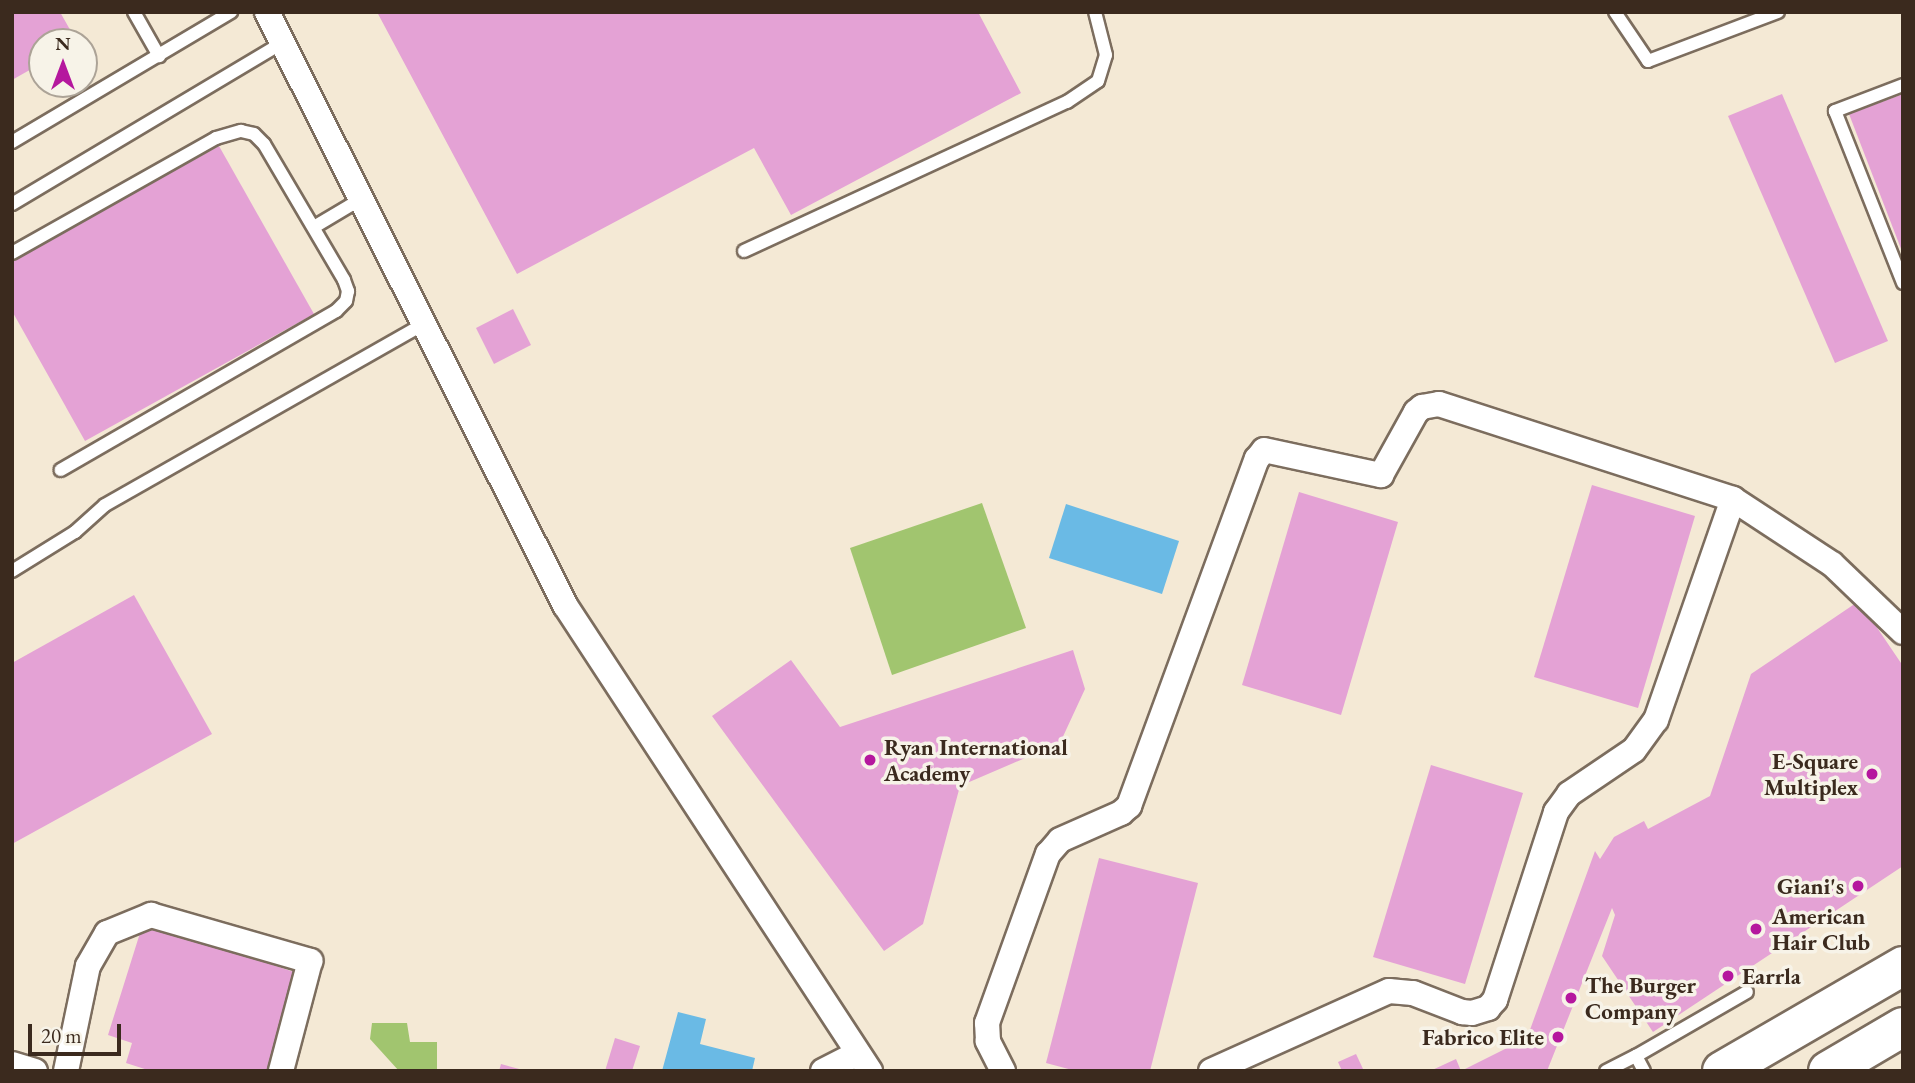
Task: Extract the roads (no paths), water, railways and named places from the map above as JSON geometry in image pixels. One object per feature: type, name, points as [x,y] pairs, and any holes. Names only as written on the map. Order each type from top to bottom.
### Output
[{"type":"main road","points":[[1722,1071],[1903,966]]},
{"type":"main road","points":[[1828,1071],[1903,1027]]},
{"type":"street","points":[[267,12],[565,604],[864,1062],[822,1071]]},
{"type":"street","points":[[996,1068],[988,1041],[987,1023],[1048,854],[1060,840],[1121,813],[1129,806],[1257,459],[1264,450],[1381,475],[1416,412],[1422,407],[1439,404],[1733,499],[1832,564],[1903,632]]},
{"type":"street","points":[[1211,1071],[1389,991],[1413,993],[1462,1012],[1472,1013],[1488,1008],[1494,1000],[1556,812],[1569,794],[1634,750],[1656,720],[1733,499]]},
{"type":"street","points":[[66,1071],[88,966],[107,933],[151,915],[310,961],[281,1071]]},
{"type":"street","points":[[12,1064],[35,1071]]},
{"type":"lane","points":[[134,12],[159,56]]},
{"type":"lane","points":[[12,142],[230,12]]},
{"type":"lane","points":[[744,251],[1067,102],[1098,81],[1106,55],[1095,12]]},
{"type":"lane","points":[[1615,12],[1648,61],[1778,12]]},
{"type":"lane","points":[[12,204],[282,43]]},
{"type":"lane","points":[[1903,85],[1835,111],[1903,283]]},
{"type":"lane","points":[[12,253],[216,138],[241,131],[254,134],[264,144],[314,227],[348,291],[346,301],[336,311],[61,470]]},
{"type":"lane","points":[[314,227],[361,199]]},
{"type":"lane","points":[[12,571],[75,532],[104,505],[424,324]]},
{"type":"lane","points":[[1606,1071],[1747,992]]},
{"type":"lane","points":[[1636,1056],[1644,1071]]},
{"type":"water","points":[[1066,504],[1179,541],[1162,594],[1049,558]]},
{"type":"water","points":[[678,1012],[706,1019],[700,1044],[755,1058],[752,1071],[662,1071]]},
{"type":"place","name":"Ryan International Academy","points":[[870,760]]},
{"type":"place","name":"E-Square Multiplex","points":[[1872,774]]},
{"type":"place","name":"Giani's","points":[[1858,886]]},
{"type":"place","name":"American Hair Club","points":[[1756,929]]},
{"type":"place","name":"Earrla","points":[[1728,976]]},
{"type":"place","name":"The Burger Company","points":[[1571,998]]},
{"type":"place","name":"Fabrico Elite","points":[[1558,1037]]}]
